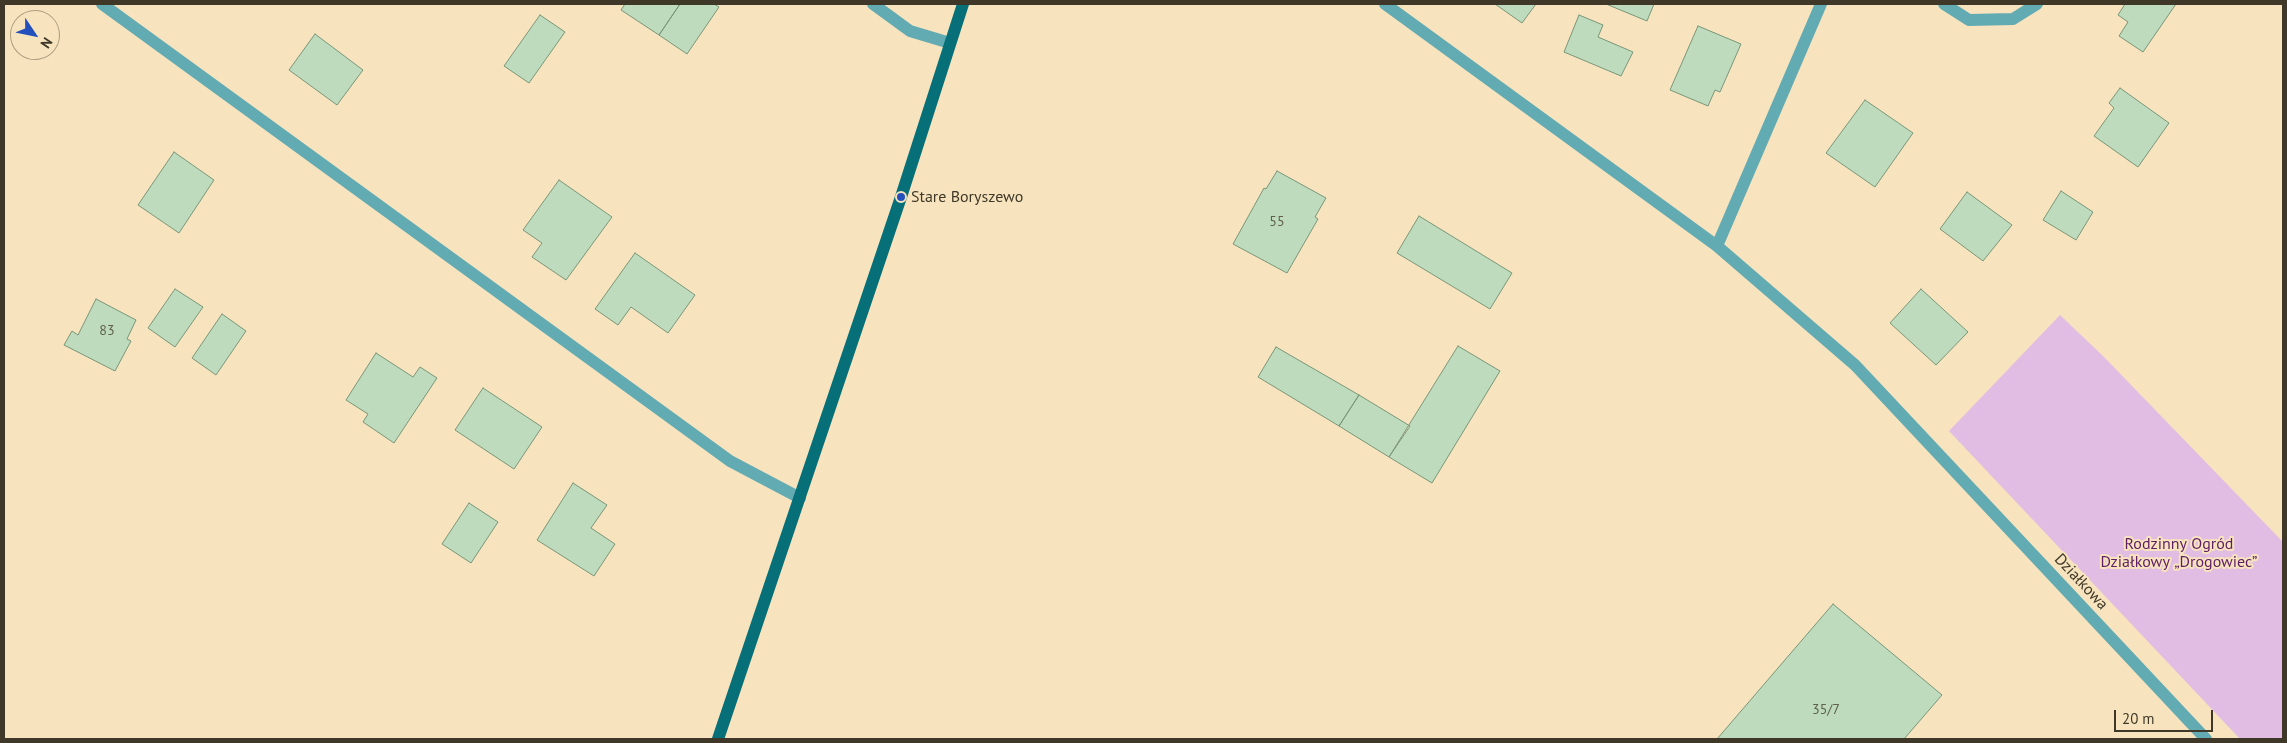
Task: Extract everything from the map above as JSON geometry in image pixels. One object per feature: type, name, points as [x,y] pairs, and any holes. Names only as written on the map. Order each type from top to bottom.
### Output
[{"type":"main road","points":[[718,739],[800,498],[963,4]]},
{"type":"street","points":[[102,4],[730,461],[800,498]]},
{"type":"street","points":[[872,4],[910,31],[950,43]]},
{"type":"street","name":"Działkowa","points":[[1384,4],[1717,246],[1855,364],[2206,739]]},
{"type":"street","points":[[1717,246],[1821,4]]},
{"type":"street","points":[[1944,4],[1969,20],[2013,19],[2037,4]]},
{"type":"green space","name":"Rodzinny Ogród Działkowy „Drogowiec”","points":[[2060,315],[2104,357],[2283,542],[2283,739],[2240,739],[1949,431]]},
{"type":"building","points":[[625,4],[680,4],[659,35],[621,10]]},
{"type":"building","points":[[680,4],[714,4],[719,7],[687,54],[659,35]]},
{"type":"building","points":[[1495,4],[1536,4],[1522,23]]},
{"type":"building","points":[[1606,4],[1654,4],[1647,21]]},
{"type":"building","points":[[2125,4],[2176,4],[2143,52],[2119,36],[2128,22],[2118,15]]},
{"type":"building","points":[[540,15],[565,32],[529,83],[504,66]]},
{"type":"building","points":[[1579,15],[1603,25],[1598,37],[1633,52],[1621,76],[1564,52]]},
{"type":"building","points":[[1698,26],[1741,44],[1720,92],[1715,90],[1708,106],[1670,90]]},
{"type":"building","points":[[315,34],[363,70],[337,105],[289,70]]},
{"type":"building","points":[[2120,88],[2169,123],[2138,167],[2094,136],[2114,108],[2109,103]]},
{"type":"building","points":[[1865,100],[1913,133],[1875,187],[1826,153]]},
{"type":"building","points":[[174,152],[214,180],[179,233],[138,205]]},
{"type":"building","points":[[1277,171],[1326,198],[1315,217],[1318,219],[1287,273],[1233,244],[1264,188],[1266,189]]},
{"type":"building","points":[[559,180],[612,217],[566,280],[532,257],[542,243],[523,230]]},
{"type":"building","points":[[2061,191],[2093,212],[2076,240],[2043,220]]},
{"type":"building","points":[[1967,192],[2012,225],[1983,261],[1940,229]]},
{"type":"building","points":[[1419,216],[1512,273],[1490,309],[1397,253]]},
{"type":"building","points":[[635,253],[695,295],[668,333],[631,307],[618,325],[595,309]]},
{"type":"building","points":[[175,289],[203,307],[175,347],[148,328]]},
{"type":"building","points":[[1921,289],[1968,332],[1936,365],[1890,323]]},
{"type":"building","points":[[96,299],[136,320],[127,339],[131,341],[115,371],[64,345],[72,331],[78,335]]},
{"type":"building","points":[[222,314],[246,331],[216,375],[192,358]]},
{"type":"building","points":[[1458,346],[1500,371],[1432,483],[1389,457]]},
{"type":"building","points":[[1276,347],[1359,395],[1339,426],[1258,377]]},
{"type":"building","points":[[376,353],[413,377],[420,367],[437,378],[394,443],[363,422],[368,414],[346,400]]},
{"type":"building","points":[[483,388],[542,427],[514,469],[455,430]]},
{"type":"building","points":[[1359,395],[1410,426],[1389,457],[1339,426]]},
{"type":"building","points":[[573,483],[607,505],[591,528],[615,544],[594,576],[537,540]]},
{"type":"building","points":[[469,503],[498,522],[471,563],[442,544]]},
{"type":"building","points":[[1833,604],[1942,695],[1904,739],[1717,739]]},
{"type":"place","name":"Stare Boryszewo","points":[[901,197]]}]
